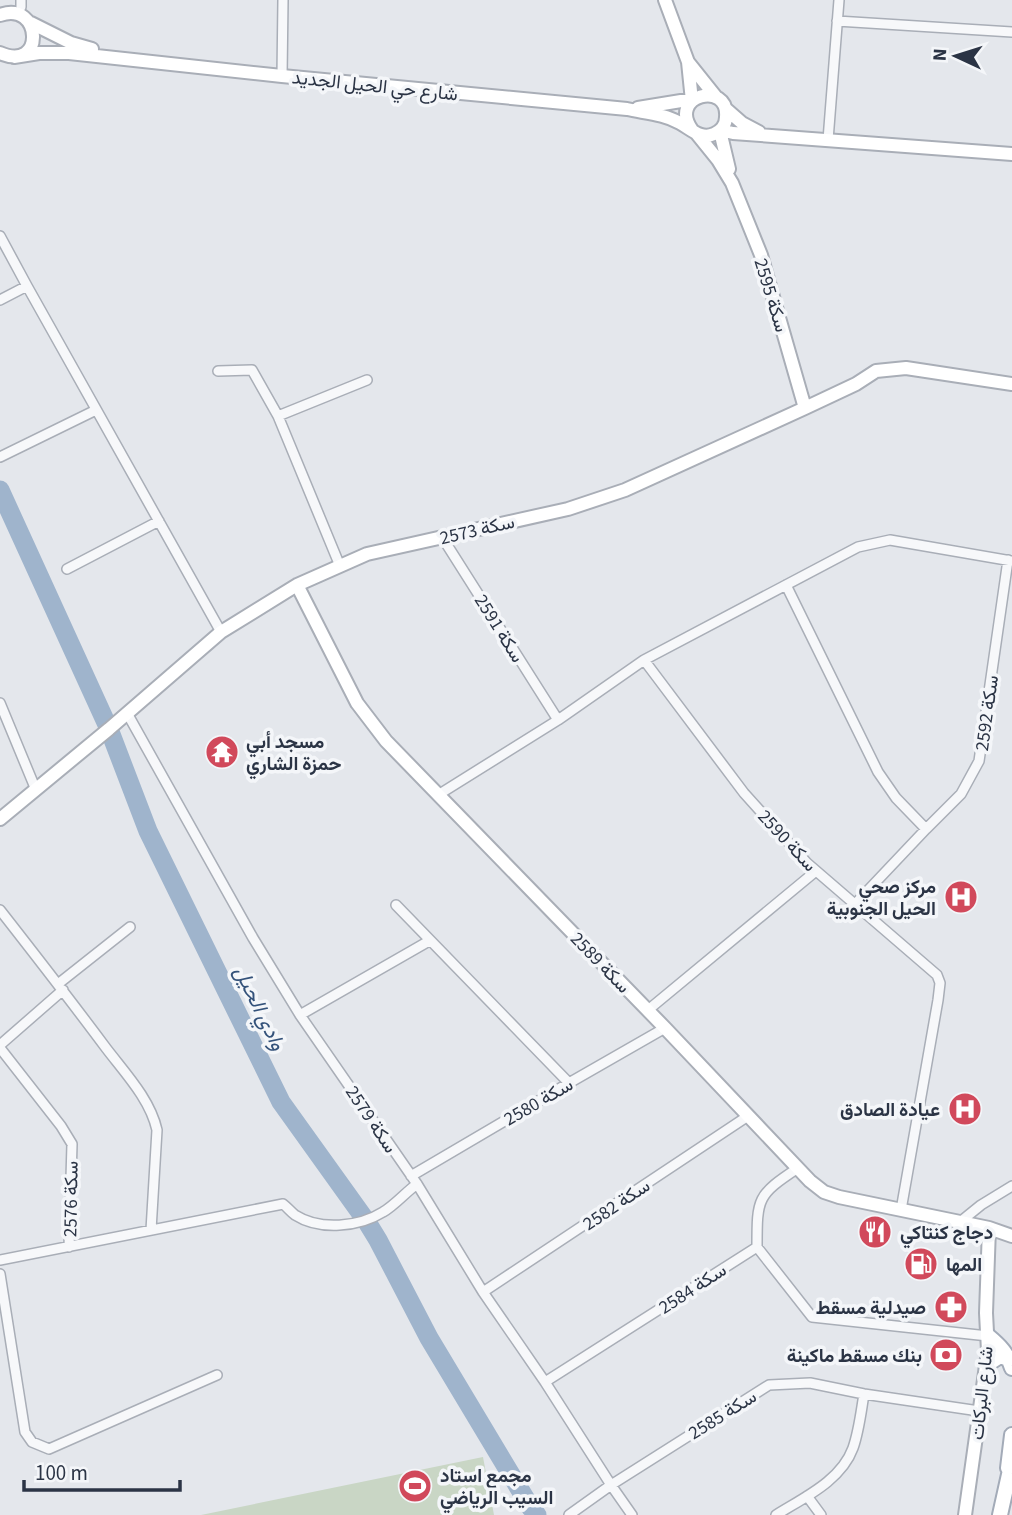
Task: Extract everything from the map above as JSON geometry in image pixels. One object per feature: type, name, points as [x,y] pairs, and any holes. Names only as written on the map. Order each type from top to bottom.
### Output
[{"type":"main road","points":[[988,1336],[1001,1346],[1011,1364]]},
{"type":"main road","points":[[986,1365],[1000,1356],[1011,1364]]},
{"type":"main road","points":[[1006,1486],[1012,1435]]},
{"type":"main road","points":[[1000,1515],[1012,1461]]},
{"type":"street","points":[[282,76],[283,0]]},
{"type":"street","points":[[665,0],[688,62],[692,101],[686,113],[688,125],[694,132],[709,136],[720,131],[1012,154]]},
{"type":"street","points":[[828,140],[839,0]]},
{"type":"street","points":[[7,56],[20,55],[30,47],[34,35],[20,2]]},
{"type":"street","points":[[0,15],[11,11],[18,12],[71,43],[122,58]]},
{"type":"street","points":[[837,21],[1012,32]]},
{"type":"street","points":[[7,56],[69,53],[122,58]]},
{"type":"street","name":"شارع حي الحيل الجديد","points":[[122,58],[627,109],[670,118],[694,132]]},
{"type":"street","points":[[688,62],[733,117],[766,135]]},
{"type":"street","points":[[668,103],[682,95],[689,83]]},
{"type":"street","points":[[692,101],[702,96],[713,96],[722,104],[725,123],[720,131]]},
{"type":"street","name":"شارع حي الحيل الجديد","points":[[627,109],[692,101]]},
{"type":"street","name":"سكة 2595","points":[[720,131],[732,183],[761,255],[805,408]]},
{"type":"street","name":"سكة 2595","points":[[694,132],[718,160],[732,183]]},
{"type":"street","points":[[725,153],[732,140],[746,134]]},
{"type":"street","points":[[0,236],[221,632]]},
{"type":"street","points":[[0,300],[26,286]]},
{"type":"street","name":"سكة 2573","points":[[0,820],[221,632],[296,585],[367,554],[568,509],[625,490],[856,384],[876,370],[906,368],[1012,384]]},
{"type":"street","points":[[218,371],[252,370],[278,416],[340,566]]},
{"type":"street","points":[[278,416],[368,380]]},
{"type":"street","points":[[0,457],[96,410]]},
{"type":"street","points":[[67,569],[159,521]]},
{"type":"street","name":"سكة 2591","points":[[442,537],[558,720]]},
{"type":"street","points":[[438,795],[558,720],[644,660],[858,547],[890,540],[1010,561]]},
{"type":"street","name":"سكة 2592","points":[[855,904],[961,794],[979,761],[1010,561]]},
{"type":"street","name":"سكة 2589","points":[[296,585],[357,703],[386,741],[666,1028],[810,1181],[824,1192],[858,1202],[989,1227],[1012,1236]]},
{"type":"street","points":[[786,585],[878,772],[896,798],[926,829]]},
{"type":"street","name":"سكة 2590","points":[[644,660],[744,793],[807,863],[937,975],[940,983],[901,1210]]},
{"type":"street","points":[[0,703],[36,790]]},
{"type":"street","name":"سكة 2579","points":[[127,713],[253,938],[300,1015],[414,1180],[483,1292],[632,1515]]},
{"type":"street","points":[[648,1010],[816,871]]},
{"type":"street","points":[[396,905],[569,1083]]},
{"type":"street","points":[[0,910],[154,1115],[157,1130],[151,1230]]},
{"type":"street","points":[[0,1047],[60,987],[130,927]]},
{"type":"street","points":[[300,1015],[429,941]]},
{"type":"street","name":"سكة 2580","points":[[0,1260],[283,1204],[294,1214],[309,1221],[350,1226],[367,1222],[386,1211],[414,1180],[569,1083],[666,1028]]},
{"type":"street","name":"سكة 2576","points":[[0,1047],[72,1144],[69,1247]]},
{"type":"street","name":"سكة 2582","points":[[483,1292],[748,1116]]},
{"type":"street","points":[[798,1168],[778,1181],[762,1197],[757,1210],[757,1247],[812,1317],[988,1336]]},
{"type":"street","points":[[960,1222],[1012,1186]]},
{"type":"street","name":"سكة 2589","points":[[989,1227],[1012,1224]]},
{"type":"street","name":"شارع البركات","points":[[965,1515],[988,1350],[986,1313],[989,1227]]},
{"type":"street","name":"سكة 2584","points":[[545,1382],[757,1247]]},
{"type":"street","points":[[0,1274],[25,1432],[32,1442],[48,1449],[217,1374]]},
{"type":"street","name":"سكة 2585","points":[[569,1515],[769,1384],[810,1383],[979,1411]]},
{"type":"street","points":[[776,1515],[833,1478],[846,1464],[854,1447],[864,1394]]},
{"type":"street","points":[[807,1496],[821,1515]]},
{"type":"green space","name":"مجمع استاد السيب الرياضي","points":[[483,1457],[494,1515],[201,1515]]},
{"type":"waterway","name":"وادي الحيل","points":[[0,490],[109,729],[148,831],[281,1102],[367,1222],[429,1338],[537,1515]]},
{"type":"place","name":"مسجد أبي حمزة الشاري","points":[[222,752]]},
{"type":"place","name":"مركز صحي الحيل الجنوبية","points":[[961,897]]},
{"type":"place","name":"عيادة الصادق","points":[[965,1109]]},
{"type":"place","name":"دجاج كنتاكي","points":[[875,1232]]},
{"type":"place","name":"المها","points":[[921,1264]]},
{"type":"place","name":"صيدلية مسقط","points":[[951,1307]]},
{"type":"place","name":"بنك مسقط ماكينة","points":[[946,1355]]},
{"type":"place","name":"مجمع استاد السيب الرياضي","points":[[415,1486]]}]
